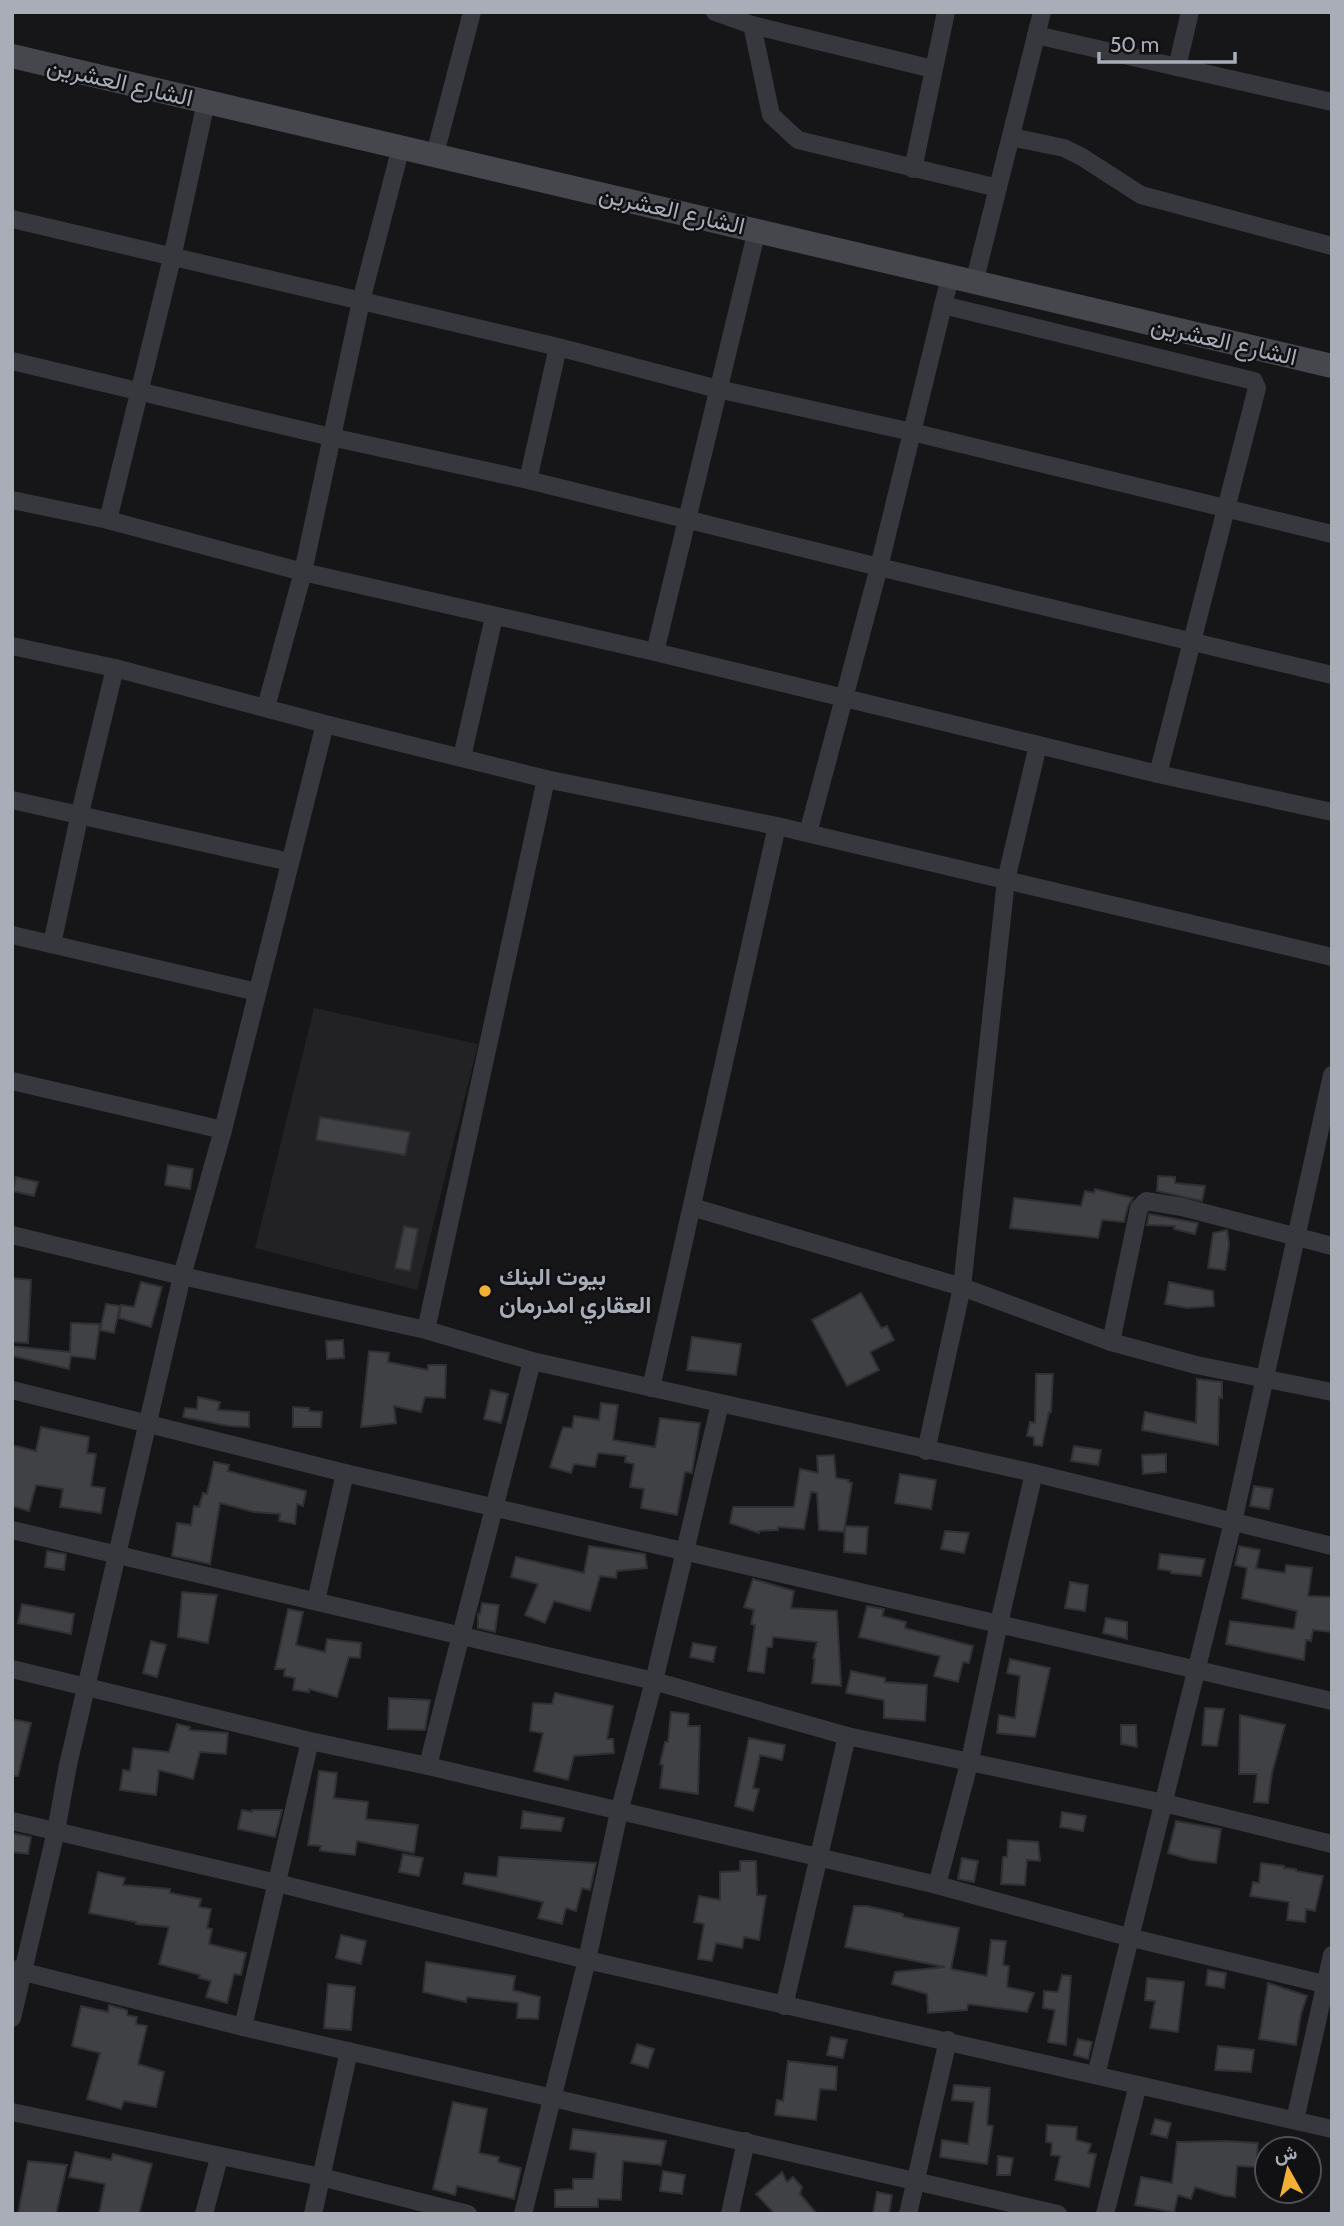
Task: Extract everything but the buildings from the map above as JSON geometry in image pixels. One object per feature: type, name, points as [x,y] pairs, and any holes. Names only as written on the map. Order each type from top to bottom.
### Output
[{"type":"street","points":[[435,154],[472,12]]},
{"type":"street","points":[[715,12],[752,25],[933,69]]},
{"type":"street","points":[[913,169],[946,12]]},
{"type":"street","points":[[974,283],[1042,12]]},
{"type":"street","points":[[1177,67],[1190,12]]},
{"type":"street","points":[[752,25],[771,115],[798,140],[998,188]]},
{"type":"street","points":[[1036,35],[1332,102]]},
{"type":"street","name":"الشارع العشرين","points":[[12,56],[1332,366]]},
{"type":"street","points":[[108,520],[172,258],[206,102]]},
{"type":"street","points":[[1011,137],[1064,148],[1141,195],[1332,246]]},
{"type":"street","points":[[266,707],[303,572],[361,301],[401,146]]},
{"type":"street","points":[[12,219],[558,347],[718,389],[912,432],[1332,534]]},
{"type":"street","points":[[655,652],[757,230]]},
{"type":"street","points":[[808,833],[879,568],[950,277]]},
{"type":"street","points":[[943,305],[1254,381],[1257,388],[1228,508],[1158,774]]},
{"type":"street","points":[[528,480],[558,347]]},
{"type":"street","points":[[12,361],[331,437],[528,480],[879,568],[1332,675]]},
{"type":"street","points":[[12,500],[108,520],[303,572],[655,652],[844,700],[1332,812]]},
{"type":"street","points":[[462,757],[494,617]]},
{"type":"street","points":[[12,646],[115,668],[546,779],[778,825],[1332,957]]},
{"type":"street","points":[[52,944],[115,668]]},
{"type":"street","points":[[12,2018],[18,1970],[56,1831],[68,1765],[182,1276],[223,1130],[325,724]]},
{"type":"street","points":[[926,1451],[962,1287],[1006,880],[1038,744]]},
{"type":"street","points":[[426,1330],[546,779]]},
{"type":"street","points":[[12,800],[80,813],[290,862]]},
{"type":"street","points":[[650,1388],[778,825]]},
{"type":"street","points":[[12,935],[257,992]]},
{"type":"street","points":[[1096,2075],[1128,1937],[1233,1522],[1329,1101],[1332,1075]]},
{"type":"street","points":[[12,1081],[223,1130]]},
{"type":"street","points":[[1111,1342],[1139,1208],[1146,1201],[1182,1207],[1332,1246]]},
{"type":"street","points":[[692,1207],[962,1287],[1111,1342],[1196,1365],[1332,1392]]},
{"type":"street","points":[[12,1235],[426,1330],[532,1361],[1034,1473],[1332,1546]]},
{"type":"street","points":[[428,1766],[532,1361]]},
{"type":"street","points":[[12,1390],[345,1473],[684,1553],[1332,1701]]},
{"type":"street","points":[[523,2214],[587,1960],[619,1812],[654,1681],[720,1404]]},
{"type":"street","points":[[316,1601],[345,1473]]},
{"type":"street","points":[[937,1885],[970,1760],[1034,1473]]},
{"type":"street","points":[[12,1530],[654,1681],[847,1736],[1164,1803],[1332,1844]]},
{"type":"street","points":[[12,1669],[310,1741],[937,1885],[1128,1937],[1328,1985]]},
{"type":"street","points":[[784,2006],[847,1736]]},
{"type":"street","points":[[243,2027],[310,1741]]},
{"type":"street","points":[[12,1821],[277,1882],[587,1960],[784,2006],[948,2040],[1332,2129]]},
{"type":"street","points":[[1295,2120],[1328,1985],[1332,1955]]},
{"type":"street","points":[[18,1970],[243,2027],[1058,2214]]},
{"type":"street","points":[[908,2214],[948,2040]]},
{"type":"street","points":[[313,2214],[349,2051]]},
{"type":"street","points":[[1105,2214],[1138,2085]]},
{"type":"street","points":[[12,2112],[321,2178],[468,2214]]},
{"type":"street","points":[[730,2214],[746,2141]]},
{"type":"street","points":[[204,2214],[219,2158]]},
{"type":"shaded area","points":[[314,1008],[478,1044],[417,1290],[255,1248]]},
{"type":"place","name":"بيوت البنك العقاري امدرمان","points":[[485,1291]]}]
